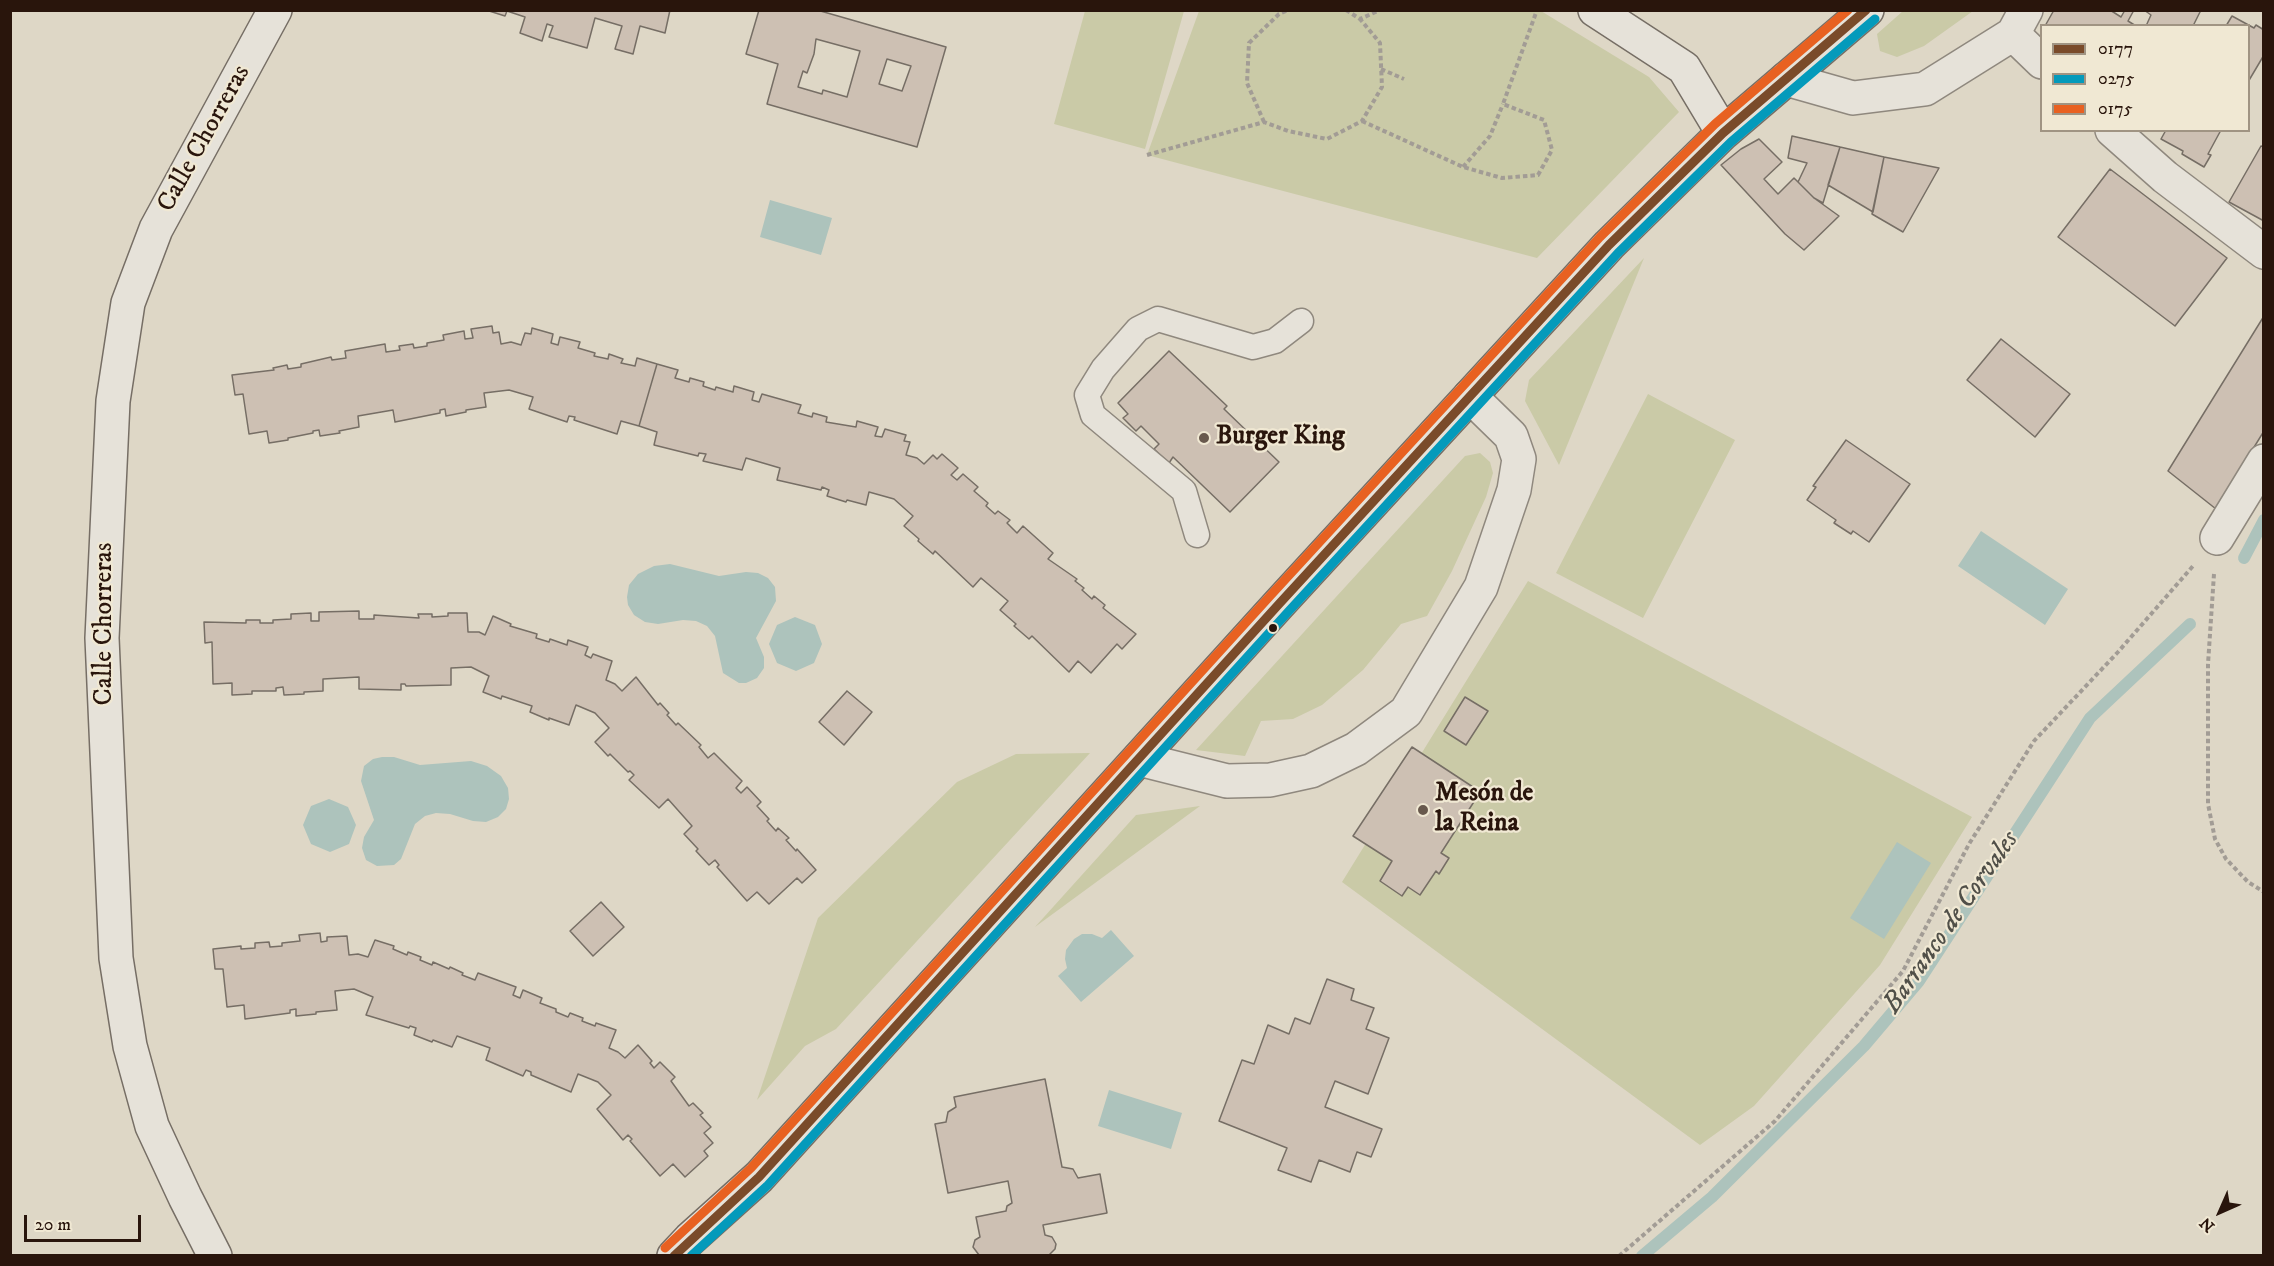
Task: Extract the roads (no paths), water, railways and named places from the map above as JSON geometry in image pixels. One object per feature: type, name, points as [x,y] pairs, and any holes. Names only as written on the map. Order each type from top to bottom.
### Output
[{"type":"street","name":"Calle Chorreras","points":[[215,1256],[152,1126],[130,1046],[116,958],[102,638],[112,413],[128,303],[156,229],[275,10]]},
{"type":"street","points":[[1595,10],[1683,68],[1723,133]]},
{"type":"street","points":[[674,1256],[759,1177],[1609,245],[1723,133],[1867,10]]},
{"type":"street","points":[[1786,79],[1853,98],[1925,89],[2020,22],[2040,58]]},
{"type":"street","points":[[2114,132],[2166,177],[2264,252]]},
{"type":"street","points":[[1139,759],[1227,782],[1270,780],[1311,771],[1356,749],[1406,712],[1481,586],[1514,490],[1519,459],[1511,436],[1470,396]]},
{"type":"street","points":[[2217,538],[2264,460]]},
{"type":"street","points":[[705,1256],[759,1177]]},
{"type":"lane","points":[[1197,535],[1184,491],[1093,415],[1087,395],[1103,369],[1138,329],[1158,319],[1253,347],[1275,341],[1301,321]]},
{"type":"water","points":[[770,200],[832,218],[821,255],[760,237]]},
{"type":"water","points":[[1981,531],[2068,589],[2045,625],[1958,566]]},
{"type":"water","points":[[670,564],[719,576],[746,572],[758,573],[768,578],[775,587],[776,601],[756,638],[764,657],[764,668],[757,678],[746,683],[739,683],[723,673],[715,636],[707,626],[696,621],[683,620],[658,624],[645,622],[634,615],[628,605],[629,585],[638,574],[654,566]]},
{"type":"water","points":[[795,617],[815,625],[822,644],[814,663],[796,671],[777,663],[769,644],[777,625]]},
{"type":"water","points":[[394,757],[420,765],[471,761],[487,766],[501,776],[508,788],[509,799],[506,809],[498,817],[486,822],[473,821],[450,814],[436,813],[425,816],[415,824],[401,859],[394,865],[377,866],[366,860],[362,848],[364,837],[374,820],[361,781],[364,766],[373,759]]},
{"type":"water","points":[[329,799],[348,807],[356,825],[349,844],[330,852],[311,844],[303,825],[311,806]]},
{"type":"water","points":[[1897,842],[1931,863],[1884,939],[1850,918]]},
{"type":"water","points":[[1111,930],[1134,956],[1081,1002],[1058,976],[1067,968],[1066,950],[1074,939],[1082,934],[1092,934],[1102,938]]},
{"type":"water","points":[[1109,1090],[1182,1113],[1171,1149],[1098,1126]]},
{"type":"waterway","name":"Barranco de Corvales","points":[[2244,558],[2264,520]]},
{"type":"waterway","name":"Barranco de Corvales","points":[[1642,1256],[1712,1197],[1864,1046],[1919,981],[2090,718],[2190,624]]},
{"type":"place","name":"Burger King","points":[[1204,438]]},
{"type":"place","name":"Mesón de la Reina","points":[[1423,810]]}]
